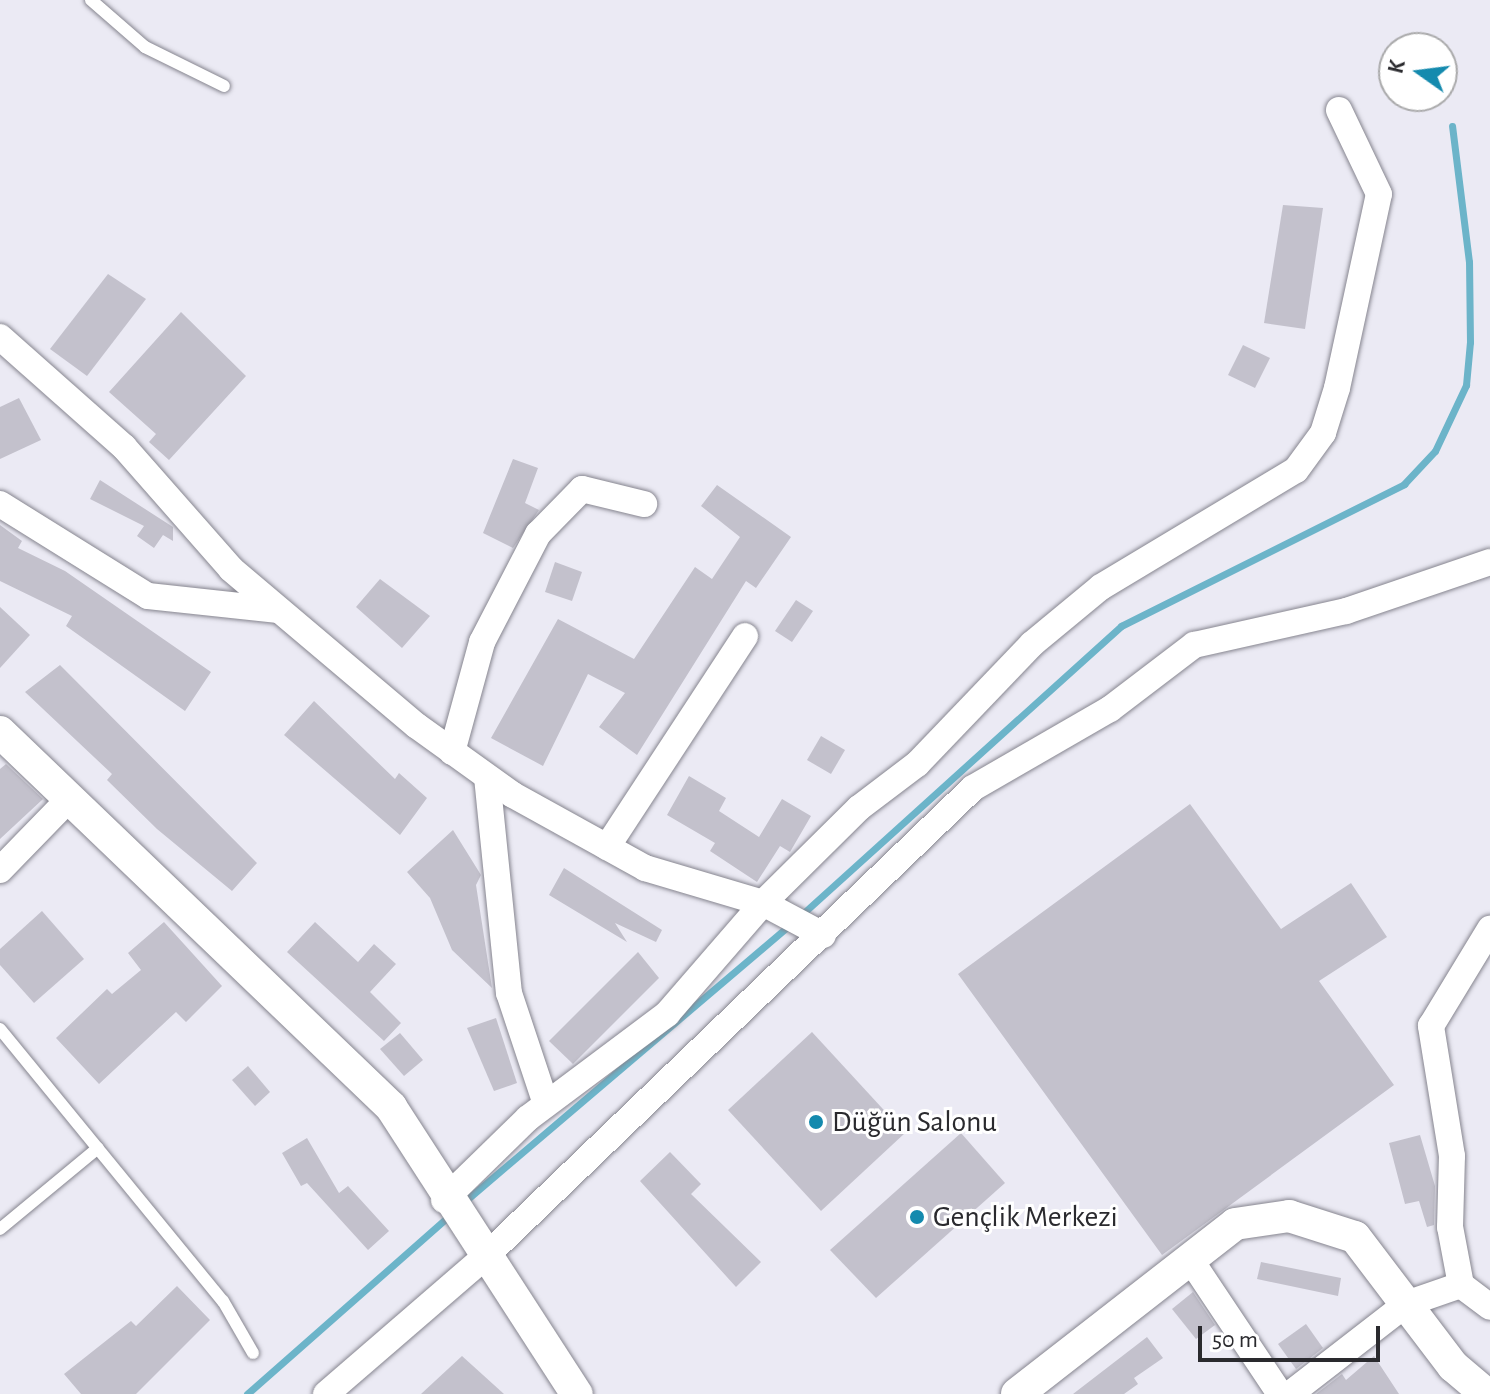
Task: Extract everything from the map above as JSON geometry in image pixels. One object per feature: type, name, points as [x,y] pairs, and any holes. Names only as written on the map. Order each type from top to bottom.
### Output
[{"type":"street","points":[[444,1200],[546,1104],[667,1014],[770,906],[1066,615],[1296,470],[1323,433],[1337,388],[1379,194],[1339,110]]},
{"type":"street","points":[[0,337],[124,447],[276,610],[452,752],[487,777],[645,868],[770,906],[814,931]]},
{"type":"street","points":[[452,752],[482,642],[538,534],[582,489],[644,504]]},
{"type":"street","points":[[0,504],[148,596],[276,610]]},
{"type":"street","points":[[326,1394],[481,1251],[814,931],[973,788],[1110,709],[1194,645],[1346,611],[1490,562]]},
{"type":"street","points":[[607,847],[745,636]]},
{"type":"street","points":[[0,732],[391,1107],[444,1200],[577,1394]]},
{"type":"street","points":[[487,777],[509,993],[546,1104]]},
{"type":"street","points":[[0,870],[69,799]]},
{"type":"street","points":[[1490,929],[1431,1026],[1452,1156],[1450,1227],[1461,1285],[1490,1307]]},
{"type":"street","points":[[1038,1388],[1235,1224],[1289,1216],[1355,1237],[1453,1366],[1486,1394]]},
{"type":"street","points":[[1190,1259],[1280,1394]]},
{"type":"street","points":[[1290,1394],[1406,1304],[1461,1285]]},
{"type":"lane","points":[[91,0],[129,37],[224,86]]},
{"type":"lane","points":[[0,1029],[233,1314],[253,1353]]},
{"type":"lane","points":[[0,1229],[98,1148]]},
{"type":"building","points":[[1283,205],[1323,208],[1305,329],[1264,323]]},
{"type":"building","points":[[108,274],[146,299],[87,376],[50,349]]},
{"type":"building","points":[[181,312],[246,376],[169,460],[149,442],[156,434],[109,392]]},
{"type":"building","points":[[1243,345],[1270,358],[1255,388],[1228,375]]},
{"type":"building","points":[[19,398],[41,440],[0,459],[0,407]]},
{"type":"building","points":[[513,459],[538,468],[525,503],[539,510],[513,548],[483,533]]},
{"type":"building","points":[[100,480],[173,527],[173,541],[163,535],[154,548],[137,536],[144,526],[90,499]]},
{"type":"building","points":[[717,485],[791,537],[756,588],[746,581],[637,755],[599,727],[625,693],[588,674],[543,766],[491,738],[558,619],[634,659],[695,567],[712,579],[740,537],[701,506]]},
{"type":"building","points":[[0,525],[22,541],[18,548],[65,571],[211,672],[185,711],[66,626],[72,616],[0,581]]},
{"type":"building","points":[[555,562],[582,572],[572,601],[545,592]]},
{"type":"building","points":[[380,579],[430,616],[402,648],[356,607]]},
{"type":"building","points":[[796,600],[813,611],[792,642],[775,631]]},
{"type":"building","points":[[0,607],[30,635],[0,668]]},
{"type":"building","points":[[60,665],[257,863],[232,891],[157,829],[107,780],[112,774],[25,692]]},
{"type":"building","points":[[314,701],[395,779],[399,773],[427,798],[400,835],[284,735]]},
{"type":"building","points":[[821,736],[845,750],[831,774],[807,760]]},
{"type":"building","points":[[6,764],[43,799],[0,839],[0,769]]},
{"type":"building","points":[[689,776],[726,798],[719,811],[759,837],[782,799],[811,816],[790,852],[780,846],[757,882],[710,851],[715,843],[667,815]]},
{"type":"building","points":[[1190,804],[1281,929],[1351,883],[1387,937],[1319,981],[1394,1085],[1162,1255],[958,974]]},
{"type":"building","points":[[453,830],[481,875],[476,885],[492,988],[452,950],[430,898],[407,872]]},
{"type":"building","points":[[564,868],[662,930],[656,942],[615,923],[627,942],[549,895]]},
{"type":"building","points":[[42,911],[84,959],[34,1003],[0,965],[0,949]]},
{"type":"building","points":[[164,922],[222,986],[186,1022],[176,1012],[99,1084],[56,1038],[107,989],[112,994],[141,970],[128,953]]},
{"type":"building","points":[[315,922],[358,962],[374,944],[396,964],[370,992],[401,1023],[384,1041],[287,952]]},
{"type":"building","points":[[638,952],[659,978],[573,1064],[549,1041]]},
{"type":"building","points":[[496,1018],[517,1083],[494,1091],[467,1028]]},
{"type":"building","name":"Düğün Salonu","points":[[812,1032],[905,1133],[821,1211],[728,1110]]},
{"type":"building","points":[[400,1033],[423,1060],[404,1076],[380,1049]]},
{"type":"building","points":[[248,1066],[270,1092],[255,1106],[232,1080]]},
{"type":"building","name":"Gençlik Merkezi","points":[[961,1133],[1005,1183],[876,1298],[830,1250]]},
{"type":"building","points":[[1420,1135],[1435,1186],[1434,1225],[1427,1227],[1419,1201],[1405,1204],[1389,1143]]},
{"type":"building","points":[[307,1138],[339,1193],[348,1186],[389,1231],[368,1250],[307,1183],[301,1186],[282,1153]]},
{"type":"building","points":[[670,1152],[701,1184],[691,1194],[761,1262],[736,1287],[640,1181]]},
{"type":"building","points":[[1261,1262],[1341,1278],[1338,1296],[1257,1279]]},
{"type":"building","points":[[177,1286],[210,1320],[136,1394],[81,1394],[64,1374],[131,1321],[136,1326]]},
{"type":"building","points":[[1193,1292],[1215,1325],[1196,1339],[1172,1309]]},
{"type":"building","points":[[1306,1324],[1323,1348],[1296,1369],[1278,1344]]},
{"type":"building","points":[[1147,1337],[1163,1358],[1134,1378],[1138,1384],[1124,1394],[1073,1394]]},
{"type":"building","points":[[462,1356],[504,1394],[421,1394]]},
{"type":"building","points":[[1374,1356],[1399,1394],[1316,1394],[1342,1374],[1346,1380]]},
{"type":"waterway","points":[[799,917],[1121,626],[1404,484],[1435,451],[1466,385],[1470,342],[1469,262],[1452,126]]},
{"type":"waterway","points":[[464,1202],[790,925]]},
{"type":"waterway","points":[[247,1394],[452,1213]]},
{"type":"place","name":"Düğün Salonu","points":[[816,1122]]},
{"type":"place","name":"Gençlik Merkezi","points":[[917,1217]]}]
